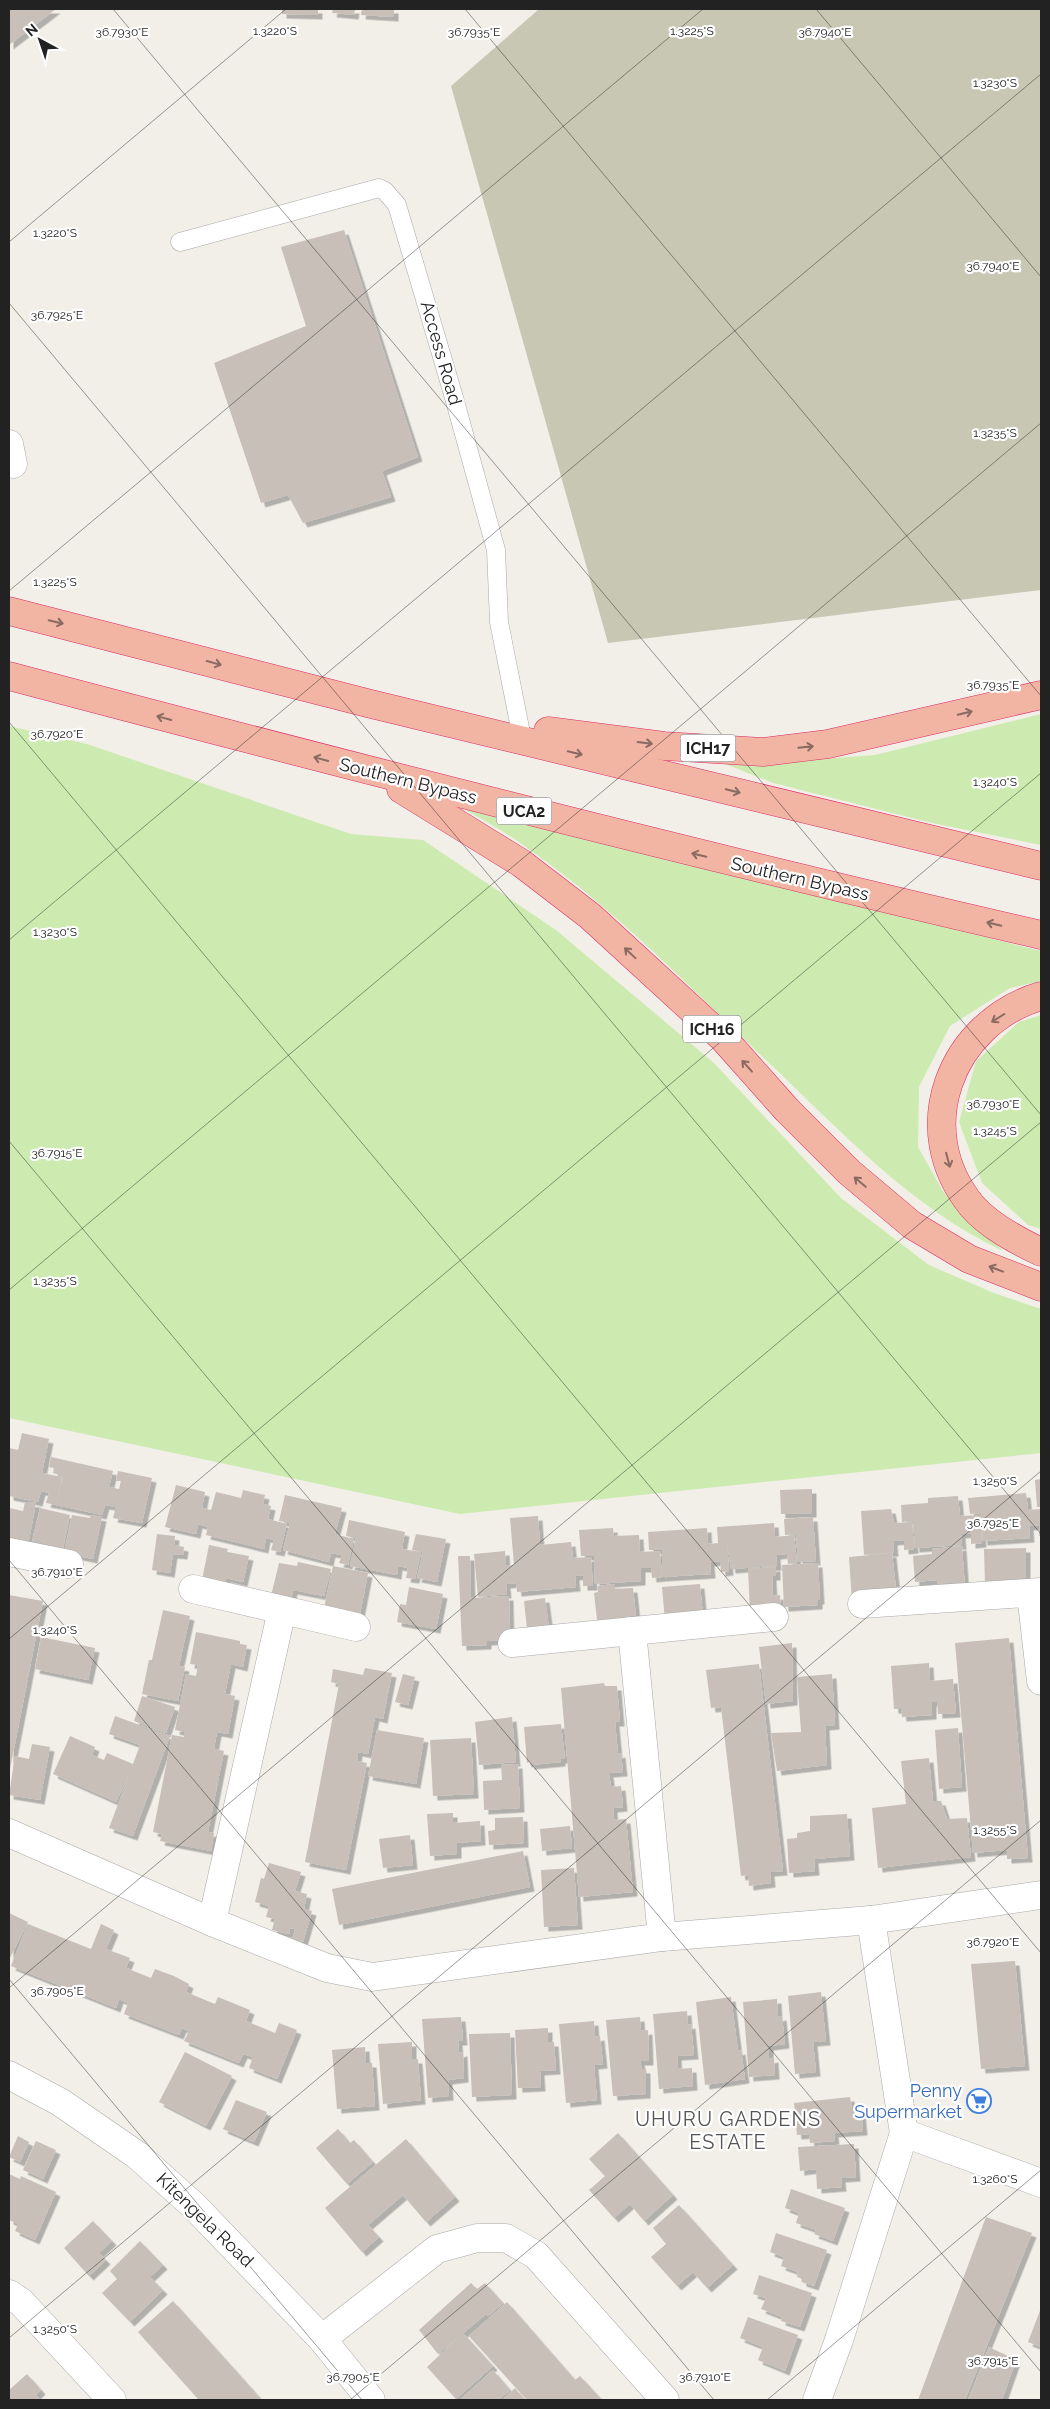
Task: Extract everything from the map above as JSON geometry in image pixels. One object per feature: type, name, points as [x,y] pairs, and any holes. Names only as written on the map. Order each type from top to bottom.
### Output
[{"type":"highway","points":[[9,611],[371,704],[1041,866]]},
{"type":"highway","name":"Southern Bypass","points":[[9,676],[376,774],[771,873],[1041,935]]},
{"type":"highway","name":"ICH17","points":[[371,704],[520,728],[664,746],[763,752],[828,744],[1041,695]]},
{"type":"highway","name":"ICH16","points":[[376,774],[521,863],[590,916],[723,1038],[787,1110],[849,1172],[912,1226],[969,1259],[1041,1287]]},
{"type":"highway","points":[[1041,996],[1025,1000],[989,1024],[965,1048],[949,1077],[941,1118],[942,1140],[952,1176],[972,1207],[1011,1238],[1041,1252]]},
{"type":"street","points":[[9,1552],[69,1564]]},
{"type":"street","points":[[193,1588],[356,1627]]},
{"type":"street","points":[[862,1604],[1036,1593],[1041,1682]]},
{"type":"street","points":[[212,1922],[282,1610]]},
{"type":"street","points":[[512,1643],[774,1617]]},
{"type":"street","points":[[632,1631],[662,1937]]},
{"type":"street","points":[[9,1833],[212,1922],[327,1968],[372,1977],[662,1937],[871,1920],[1041,1895]]},
{"type":"street","points":[[817,2400],[840,2340],[904,2133],[892,2067],[871,1920]]},
{"type":"street","name":"Kitengela Road","points":[[9,2075],[60,2102],[137,2155],[194,2206],[322,2338],[371,2400]]},
{"type":"street","points":[[904,2133],[1041,2183]]},
{"type":"street","points":[[322,2338],[437,2250],[477,2238],[506,2238],[536,2255],[665,2400]]},
{"type":"street","points":[[9,2294],[21,2302],[112,2400]]},
{"type":"lane","name":"Access Road","points":[[180,242],[379,188],[384,190],[397,205],[453,394],[496,550],[499,622],[520,728]]},
{"type":"shaded area","points":[[539,9],[1041,9],[1041,590],[608,643],[451,86]]},
{"type":"green space","points":[[1041,714],[1041,845],[932,823],[773,783],[703,755],[822,759],[875,755]]},
{"type":"green space","points":[[9,726],[87,744],[351,834],[423,840],[556,930],[714,1063],[841,1198],[929,1265],[994,1293],[1041,1309],[1041,1453],[460,1514],[9,1418]]},
{"type":"green space","points":[[452,802],[1041,951],[1041,981],[1010,988],[950,1026],[919,1087],[918,1147],[943,1191],[1003,1251],[969,1233],[938,1213],[878,1166],[620,921],[556,869],[515,839]]},
{"type":"green space","points":[[1041,1015],[1041,1229],[1028,1225],[982,1183],[959,1122],[976,1061],[1019,1022]]},
{"type":"building","points":[[9,9],[56,9],[9,45]]},
{"type":"building","points":[[282,9],[318,9],[318,15],[282,14]]},
{"type":"building","points":[[333,9],[355,9],[354,15],[332,13]]},
{"type":"building","points":[[362,9],[394,9],[394,17],[361,15]]},
{"type":"building","points":[[344,230],[418,457],[382,471],[391,497],[303,523],[288,495],[261,503],[214,363],[306,326],[281,247]]},
{"type":"building","points":[[22,1433],[49,1439],[42,1473],[62,1477],[56,1505],[46,1503],[49,1493],[41,1491],[38,1502],[9,1496],[9,1448],[18,1450]]},
{"type":"building","points":[[51,1457],[113,1471],[109,1487],[119,1489],[121,1481],[116,1481],[118,1471],[152,1478],[142,1523],[113,1518],[116,1507],[105,1505],[102,1515],[56,1505],[63,1476],[53,1473],[54,1468],[49,1467]]},
{"type":"building","points":[[1041,1479],[1041,1507],[1037,1507],[1035,1480]]},
{"type":"building","points":[[176,1485],[205,1492],[202,1508],[211,1510],[216,1492],[241,1498],[243,1490],[265,1495],[263,1504],[271,1506],[268,1519],[287,1524],[280,1552],[271,1550],[274,1540],[266,1538],[264,1549],[206,1535],[208,1527],[198,1524],[196,1534],[165,1527]]},
{"type":"building","points":[[812,1489],[812,1513],[781,1514],[780,1490]]},
{"type":"building","points":[[1026,1493],[1028,1510],[1041,1509],[1041,1535],[1039,1536],[1039,1525],[1029,1526],[1030,1538],[983,1541],[981,1513],[970,1514],[968,1498]]},
{"type":"building","points":[[285,1495],[342,1508],[335,1534],[354,1539],[348,1565],[339,1563],[342,1555],[331,1553],[329,1562],[283,1550],[290,1523],[279,1521]]},
{"type":"building","points":[[958,1496],[960,1516],[980,1515],[982,1543],[971,1544],[971,1533],[961,1534],[962,1545],[915,1548],[913,1521],[902,1522],[901,1505],[928,1503],[928,1498]]},
{"type":"building","points":[[25,1502],[36,1503],[28,1545],[9,1541],[9,1508],[23,1511]]},
{"type":"building","points":[[40,1508],[70,1515],[62,1553],[31,1546]]},
{"type":"building","points":[[891,1509],[894,1523],[912,1522],[914,1549],[904,1550],[904,1540],[893,1541],[894,1552],[864,1555],[861,1511]]},
{"type":"building","points":[[72,1515],[90,1518],[91,1515],[102,1517],[93,1559],[64,1553]]},
{"type":"building","points":[[538,1516],[540,1545],[571,1542],[573,1558],[591,1557],[593,1586],[583,1586],[583,1575],[575,1576],[576,1587],[517,1592],[516,1583],[506,1584],[507,1594],[478,1597],[474,1554],[505,1551],[506,1566],[514,1565],[510,1518]]},
{"type":"building","points":[[813,1517],[816,1561],[798,1562],[796,1534],[785,1535],[784,1519]]},
{"type":"building","points":[[349,1520],[405,1532],[402,1549],[421,1552],[415,1579],[406,1578],[408,1568],[398,1566],[397,1575],[350,1566],[356,1538],[346,1536]]},
{"type":"building","points":[[774,1523],[775,1537],[794,1535],[797,1563],[788,1564],[787,1554],[776,1555],[777,1566],[731,1569],[727,1542],[729,1571],[721,1572],[720,1561],[710,1562],[711,1574],[662,1577],[662,1550],[649,1550],[648,1532],[707,1528],[708,1544],[718,1543],[717,1527]]},
{"type":"building","points":[[613,1528],[614,1536],[639,1535],[640,1552],[660,1551],[662,1577],[652,1578],[651,1568],[641,1568],[641,1581],[595,1584],[594,1556],[581,1556],[579,1530]]},
{"type":"building","points":[[157,1534],[175,1536],[174,1545],[184,1547],[183,1555],[173,1554],[170,1573],[152,1570]]},
{"type":"building","points":[[416,1534],[446,1539],[437,1582],[417,1578],[423,1552],[412,1550]]},
{"type":"building","points":[[209,1545],[228,1549],[227,1552],[249,1556],[243,1582],[226,1578],[225,1584],[202,1580]]},
{"type":"building","points":[[962,1546],[965,1589],[938,1591],[937,1580],[915,1582],[913,1556],[932,1554],[932,1549]]},
{"type":"building","points":[[1026,1548],[1026,1585],[985,1586],[984,1549]]},
{"type":"building","points":[[892,1553],[897,1598],[852,1602],[849,1557]]},
{"type":"building","points":[[458,1556],[470,1556],[471,1598],[509,1596],[510,1640],[487,1641],[487,1645],[462,1646]]},
{"type":"building","points":[[298,1562],[331,1569],[324,1596],[293,1590],[291,1601],[271,1596],[279,1563],[297,1566]]},
{"type":"building","points":[[818,1563],[820,1600],[818,1600],[818,1605],[784,1607],[782,1565]]},
{"type":"building","points":[[333,1566],[368,1573],[360,1614],[324,1608]]},
{"type":"building","points":[[776,1567],[776,1576],[772,1576],[773,1596],[780,1595],[781,1609],[750,1612],[748,1569]]},
{"type":"building","points":[[615,1584],[615,1589],[633,1588],[637,1625],[598,1629],[594,1593],[598,1592],[598,1586]]},
{"type":"building","points":[[700,1584],[703,1617],[665,1621],[662,1587]]},
{"type":"building","points":[[409,1587],[443,1594],[436,1629],[397,1622],[400,1604],[406,1605]]},
{"type":"building","points":[[9,1595],[43,1601],[10,1769],[9,1769]]},
{"type":"building","points":[[545,1598],[550,1636],[528,1639],[524,1601]]},
{"type":"building","points":[[163,1610],[190,1616],[179,1666],[185,1667],[178,1701],[142,1694]]},
{"type":"building","points":[[196,1632],[240,1641],[240,1644],[247,1645],[243,1667],[231,1664],[225,1694],[235,1696],[228,1734],[217,1732],[214,1749],[224,1751],[208,1832],[214,1833],[211,1851],[160,1841],[162,1834],[153,1832],[172,1735],[184,1737],[184,1732],[175,1730],[186,1674],[196,1676],[198,1665],[190,1664]]},
{"type":"building","points":[[41,1637],[95,1648],[88,1680],[35,1669]]},
{"type":"building","points":[[1009,1638],[1028,1858],[1007,1859],[1007,1850],[973,1853],[955,1643]]},
{"type":"building","points":[[792,1643],[793,1701],[766,1704],[759,1647]]},
{"type":"building","points":[[929,1663],[930,1681],[953,1679],[956,1713],[938,1714],[937,1702],[932,1702],[932,1715],[902,1717],[901,1709],[894,1709],[891,1666]]},
{"type":"building","points":[[759,1664],[783,1871],[770,1872],[771,1883],[749,1886],[748,1875],[741,1876],[721,1707],[711,1708],[706,1670]]},
{"type":"building","points":[[365,1668],[392,1673],[383,1719],[375,1717],[368,1754],[358,1752],[357,1761],[367,1763],[346,1870],[305,1862],[339,1684],[331,1682],[333,1669],[363,1675]]},
{"type":"building","points":[[403,1674],[415,1677],[408,1705],[395,1702]]},
{"type":"building","points":[[832,1674],[835,1725],[825,1726],[827,1765],[777,1771],[771,1733],[801,1732],[797,1677]]},
{"type":"building","points":[[604,1683],[605,1686],[617,1686],[620,1722],[615,1722],[618,1754],[621,1753],[623,1772],[609,1773],[611,1787],[621,1786],[623,1807],[613,1808],[614,1820],[626,1819],[633,1892],[579,1897],[561,1688]]},
{"type":"building","points":[[142,1696],[175,1707],[166,1733],[134,1721]]},
{"type":"building","points":[[115,1716],[170,1736],[133,1836],[109,1828],[131,1770],[116,1802],[53,1774],[70,1736],[95,1747],[92,1755],[104,1760],[107,1753],[133,1764],[140,1745],[109,1734]]},
{"type":"building","points":[[512,1717],[516,1762],[479,1765],[475,1722]]},
{"type":"building","points":[[561,1724],[565,1759],[561,1759],[561,1762],[530,1765],[530,1762],[527,1763],[524,1727]]},
{"type":"building","points":[[958,1728],[962,1787],[939,1789],[935,1730]]},
{"type":"building","points":[[377,1730],[424,1738],[416,1784],[368,1776]]},
{"type":"building","points":[[471,1738],[474,1794],[433,1796],[430,1740]]},
{"type":"building","points":[[32,1744],[50,1747],[40,1800],[9,1795],[15,1756],[29,1759]]},
{"type":"building","points":[[929,1758],[933,1801],[941,1801],[947,1819],[967,1818],[971,1857],[878,1868],[872,1808],[906,1804],[901,1761]]},
{"type":"building","points":[[518,1764],[520,1808],[484,1810],[483,1781],[502,1780],[501,1765]]},
{"type":"building","points":[[453,1813],[453,1823],[480,1821],[481,1841],[457,1843],[457,1854],[430,1856],[427,1814]]},
{"type":"building","points":[[847,1814],[850,1856],[814,1859],[815,1871],[789,1873],[787,1839],[797,1838],[797,1833],[810,1831],[810,1816]]},
{"type":"building","points":[[523,1817],[524,1843],[489,1845],[488,1831],[495,1830],[495,1818]]},
{"type":"building","points":[[570,1826],[572,1848],[542,1851],[540,1829]]},
{"type":"building","points":[[410,1835],[413,1865],[383,1868],[379,1839]]},
{"type":"building","points":[[523,1851],[530,1887],[339,1925],[332,1889]]},
{"type":"building","points":[[269,1863],[301,1872],[295,1891],[307,1894],[304,1909],[312,1911],[303,1942],[292,1940],[295,1929],[290,1928],[289,1934],[272,1930],[275,1919],[266,1917],[269,1906],[255,1902],[261,1878],[264,1879]]},
{"type":"building","points":[[574,1868],[578,1925],[544,1927],[541,1870]]},
{"type":"building","points":[[9,1913],[28,1922],[9,1960]]},
{"type":"building","points":[[28,1924],[91,1949],[101,1924],[114,1930],[106,1949],[130,1958],[126,1968],[151,1978],[155,1969],[174,1976],[189,1984],[186,1992],[215,2004],[218,1997],[250,2010],[246,2021],[275,2033],[279,2023],[297,2030],[277,2079],[249,2068],[253,2057],[243,2054],[239,2063],[184,2041],[189,2031],[182,2028],[179,2035],[124,2014],[128,2003],[119,1999],[116,2008],[11,1966]]},
{"type":"building","points":[[1015,1961],[1025,2066],[981,2069],[971,1964]]},
{"type":"building","points":[[821,1992],[826,2041],[813,2042],[816,2072],[795,2074],[788,1996]]},
{"type":"building","points":[[731,1997],[738,2051],[741,2050],[745,2079],[705,2085],[696,2002]]},
{"type":"building","points":[[777,1999],[778,2017],[782,2016],[785,2044],[769,2046],[769,2059],[774,2058],[775,2075],[749,2077],[743,2002]]},
{"type":"building","points":[[687,2011],[688,2025],[691,2024],[694,2055],[677,2056],[678,2069],[692,2068],[693,2086],[659,2089],[653,2014]]},
{"type":"building","points":[[461,2017],[463,2041],[458,2041],[459,2053],[463,2052],[464,2078],[448,2080],[449,2096],[428,2098],[422,2019]]},
{"type":"building","points":[[640,2017],[641,2031],[648,2030],[649,2061],[640,2061],[642,2069],[646,2069],[646,2094],[613,2096],[606,2020]]},
{"type":"building","points":[[594,2021],[595,2037],[600,2036],[603,2064],[594,2065],[597,2100],[566,2103],[559,2024]]},
{"type":"building","points":[[548,2028],[548,2042],[554,2042],[556,2070],[540,2071],[541,2087],[518,2088],[515,2030]]},
{"type":"building","points":[[510,2033],[512,2095],[472,2097],[469,2034]]},
{"type":"building","points":[[412,2042],[412,2059],[418,2059],[421,2100],[383,2104],[378,2044]]},
{"type":"building","points":[[365,2047],[366,2063],[372,2063],[375,2106],[337,2109],[332,2050]]},
{"type":"building","points":[[185,2052],[232,2076],[206,2126],[159,2102]]},
{"type":"building","points":[[850,2097],[852,2110],[861,2109],[863,2131],[834,2133],[835,2141],[810,2143],[809,2134],[797,2135],[794,2103]]},
{"type":"building","points":[[236,2100],[267,2112],[254,2142],[223,2129]]},
{"type":"building","points":[[338,2129],[350,2143],[354,2140],[373,2162],[347,2184],[316,2148]]},
{"type":"building","points":[[618,2133],[673,2195],[644,2221],[630,2204],[614,2218],[589,2190],[605,2176],[589,2159]]},
{"type":"building","points":[[18,2136],[29,2142],[20,2162],[9,2157]]},
{"type":"building","points":[[406,2139],[455,2197],[426,2222],[403,2195],[368,2225],[379,2237],[362,2252],[325,2208]]},
{"type":"building","points":[[36,2141],[56,2150],[43,2179],[23,2170]]},
{"type":"building","points":[[854,2144],[856,2177],[841,2178],[842,2187],[817,2189],[816,2169],[800,2171],[798,2147]]},
{"type":"building","points":[[9,2174],[20,2179],[21,2176],[56,2192],[35,2240],[15,2231],[18,2224],[9,2220]]},
{"type":"building","points":[[791,2189],[845,2208],[833,2241],[814,2234],[816,2230],[796,2223],[799,2213],[785,2208]]},
{"type":"building","points":[[679,2205],[733,2265],[707,2288],[693,2272],[677,2286],[651,2257],[666,2244],[653,2228]]},
{"type":"building","points":[[986,2217],[1032,2233],[965,2400],[918,2400]]},
{"type":"building","points":[[93,2221],[112,2241],[99,2253],[106,2260],[89,2276],[64,2248]]},
{"type":"building","points":[[776,2233],[827,2250],[814,2286],[802,2282],[802,2279],[797,2277],[798,2272],[781,2266],[784,2257],[770,2252]]},
{"type":"building","points":[[140,2241],[163,2265],[150,2277],[163,2290],[130,2322],[102,2293],[117,2279],[110,2271]]},
{"type":"building","points":[[759,2275],[812,2293],[800,2327],[781,2321],[782,2317],[761,2309],[766,2298],[753,2294]]},
{"type":"building","points":[[471,2283],[477,2289],[485,2283],[503,2303],[488,2316],[486,2314],[438,2354],[419,2330]]},
{"type":"building","points":[[173,2301],[262,2400],[199,2400],[138,2332]]},
{"type":"building","points":[[507,2302],[575,2380],[580,2376],[602,2400],[527,2400],[469,2336]]},
{"type":"building","points":[[1041,2308],[1041,2347],[1028,2342]]},
{"type":"building","points":[[748,2317],[798,2335],[785,2371],[758,2360],[763,2347],[740,2338]]},
{"type":"building","points":[[463,2333],[493,2366],[456,2399],[427,2367]]},
{"type":"building","points":[[989,2347],[1016,2360],[1002,2400],[968,2400]]},
{"type":"building","points":[[493,2370],[510,2390],[498,2400],[460,2400]]},
{"type":"building","points":[[27,2374],[41,2390],[36,2395],[40,2400],[9,2400],[9,2390]]},
{"type":"building","points":[[515,2388],[525,2400],[502,2400]]},
{"type":"place","name":"Penny Supermarket","points":[[979,2101]]},
{"type":"district","name":"UHURU GARDENS ESTATE","points":[[728,2130]]}]
